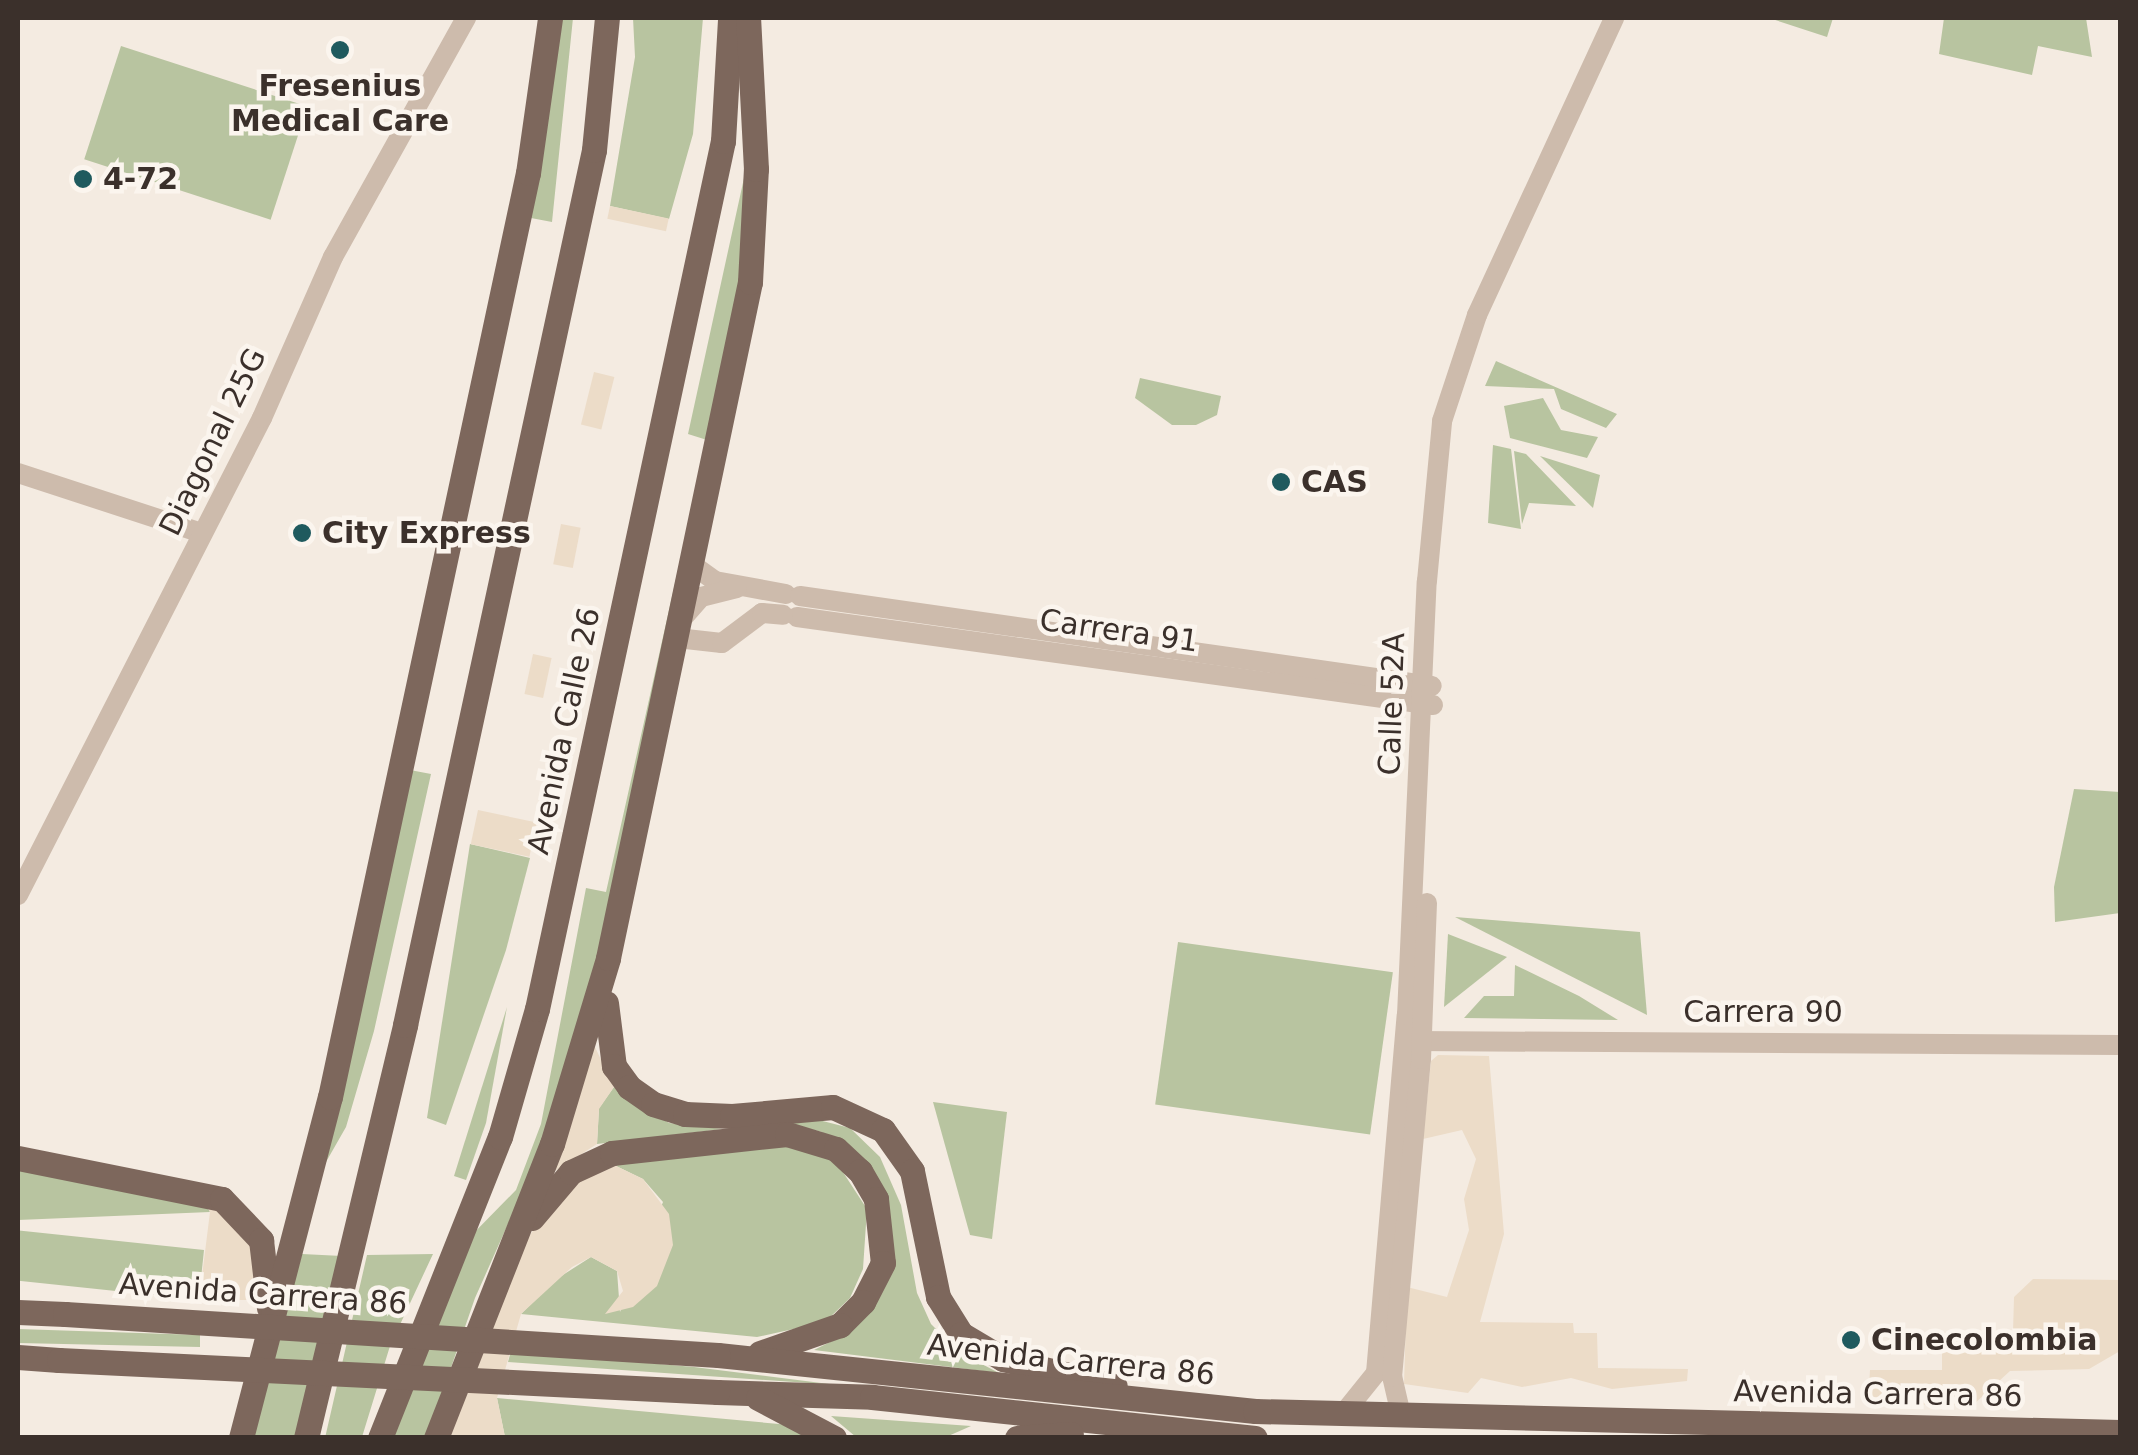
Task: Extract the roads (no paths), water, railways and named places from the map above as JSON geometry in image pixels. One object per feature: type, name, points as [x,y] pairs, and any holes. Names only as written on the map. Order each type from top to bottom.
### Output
[{"type":"main road","points":[[242,1438],[312,1178],[528,173],[550,18]]},
{"type":"main road","points":[[306,1438],[404,1026],[594,150],[607,18]]},
{"type":"main road","name":"Avenida Calle 26","points":[[380,1438],[500,1137],[537,1009],[724,141],[730,18]]},
{"type":"main road","points":[[439,1431],[489,1291],[552,1144],[608,958],[738,356],[756,228],[748,18]]},
{"type":"main road","points":[[608,958],[610,1054],[639,1096],[685,1114],[832,1107],[861,1116],[905,1156],[938,1297],[971,1343],[1003,1359],[1198,1407]]},
{"type":"main road","points":[[489,1291],[548,1193],[584,1164],[650,1148],[787,1134],[836,1148],[860,1171],[882,1219],[883,1263],[863,1302],[840,1324],[728,1356]]},
{"type":"main road","points":[[18,1158],[195,1189],[238,1211],[260,1240],[268,1266],[266,1348]]},
{"type":"main road","name":"Avenida Carrera 86","points":[[18,1312],[728,1356],[1198,1407],[1342,1414],[2120,1432]]},
{"type":"main road","name":"Avenida Carrera 86","points":[[18,1357],[872,1397],[1139,1430],[1255,1438]]},
{"type":"main road","points":[[749,1394],[834,1438]]},
{"type":"main road","points":[[1017,1438],[1139,1430]]},
{"type":"street","name":"Diagonal 25G","points":[[18,895],[202,533],[334,257],[466,18]]},
{"type":"street","name":"Calle 52A","points":[[1401,1415],[1392,1377],[1413,1040],[1442,420],[1478,315],[1614,18]]},
{"type":"street","name":"Calle 52A","points":[[1428,695],[1444,466],[1458,396],[1623,18]]},
{"type":"street","points":[[18,473],[202,533]]},
{"type":"street","name":"Carrera 91","points":[[693,565],[710,579],[740,587],[1428,695]]},
{"type":"street","name":"Carrera 91","points":[[679,629],[701,597],[740,587]]},
{"type":"street","points":[[679,629],[722,643],[780,615],[784,593]]},
{"type":"street","name":"Carrera 91","points":[[780,615],[1428,695]]},
{"type":"street","name":"Calle 52A","points":[[1342,1414],[1376,1373],[1413,1040]]},
{"type":"street","name":"Carrera 90","points":[[1413,1040],[2120,1045]]},
{"type":"place","name":"Fresenius Medical Care","points":[[340,50]]},
{"type":"place","name":"4-72","points":[[83,179]]},
{"type":"place","name":"CAS","points":[[1281,482]]},
{"type":"place","name":"City Express","points":[[302,533]]},
{"type":"place","name":"Cinecolombia","points":[[1851,1340]]}]
